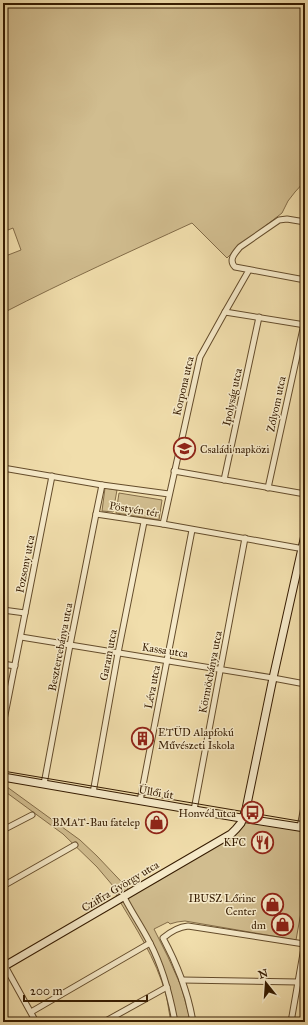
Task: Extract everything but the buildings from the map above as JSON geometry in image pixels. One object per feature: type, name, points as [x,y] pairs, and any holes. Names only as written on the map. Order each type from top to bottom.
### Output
[{"type":"street","points":[[305,222],[287,219],[279,220],[240,247],[232,257],[232,265],[235,267],[305,280]]},
{"type":"street","name":"Korpona utca","points":[[169,494],[200,358],[249,270]]},
{"type":"street","points":[[225,312],[304,324]]},
{"type":"street","name":"Ipolyság utca","points":[[224,480],[259,317]]},
{"type":"street","name":"Zólyom utca","points":[[268,488],[304,324]]},
{"type":"street","points":[[3,468],[102,485]]},
{"type":"street","points":[[174,471],[305,494]]},
{"type":"street","name":"Pozsony utca","points":[[3,721],[52,476]]},
{"type":"street","name":"Pöstyén tér","points":[[102,485],[169,494],[163,524],[96,514],[102,485]]},
{"type":"street","name":"Besztercebánya utca","points":[[44,784],[96,514]]},
{"type":"street","name":"Garam utca","points":[[93,793],[118,653],[144,522]]},
{"type":"street","points":[[163,524],[303,549]]},
{"type":"street","name":"Léva utca","points":[[140,801],[192,530]]},
{"type":"street","points":[[243,818],[305,535]]},
{"type":"street","name":"Körmöcbánya utca","points":[[194,810],[245,538]]},
{"type":"street","points":[[3,610],[25,613]]},
{"type":"street","name":"Kassa utca","points":[[21,637],[305,684]]},
{"type":"street","points":[[3,664],[15,666]]},
{"type":"street","name":"Üllői út","points":[[3,777],[302,828]]},
{"type":"street","points":[[302,828],[305,802]]},
{"type":"street","points":[[3,830],[32,814]]},
{"type":"street","name":"Cziffra György utca","points":[[4,966],[231,834],[239,826],[243,818]]},
{"type":"street","points":[[3,886],[75,845]]},
{"type":"street","points":[[124,897],[150,943],[162,970],[175,1022]]},
{"type":"street","points":[[193,1022],[182,980],[173,957],[163,938],[174,930],[188,926],[304,944]]},
{"type":"street","points":[[274,1022],[293,1021],[305,941]]},
{"type":"street","points":[[31,1012],[150,943]]},
{"type":"street","points":[[4,966],[36,1022]]},
{"type":"street","points":[[182,980],[298,982]]},
{"type":"street","points":[[104,1022],[167,987]]},
{"type":"shaded area","points":[[3,3],[305,3],[305,181],[288,201],[282,213],[237,248],[227,258],[192,223],[73,278],[3,313],[3,257],[21,250],[13,228],[3,232]]},
{"type":"shaded area","points":[[105,488],[117,490],[113,512],[102,511]]},
{"type":"shaded area","points":[[119,493],[162,500],[159,520],[116,513]]},
{"type":"shaded area","points":[[3,784],[80,840],[133,894],[160,880],[203,849],[228,834],[240,821],[305,831],[305,890],[296,940],[185,921],[170,924],[168,922],[154,929],[181,986],[191,1022],[171,1022],[166,995],[157,968],[116,895],[119,893],[97,867],[63,834],[3,790]]},
{"type":"tram line","points":[[3,771],[305,822]]},
{"type":"place","name":"Családi napközi","points":[[185,449]]},
{"type":"place","name":"ETÜD Alapfokú Művészeti Iskola","points":[[143,738]]},
{"type":"place","name":"Honvéd utca","points":[[252,813]]},
{"type":"place","name":"BMAT-Bau fatelep","points":[[156,822]]},
{"type":"place","name":"KFC","points":[[262,842]]},
{"type":"place","name":"IBUSZ Lőrinc Center","points":[[272,904]]},
{"type":"place","name":"dm","points":[[282,925]]}]
